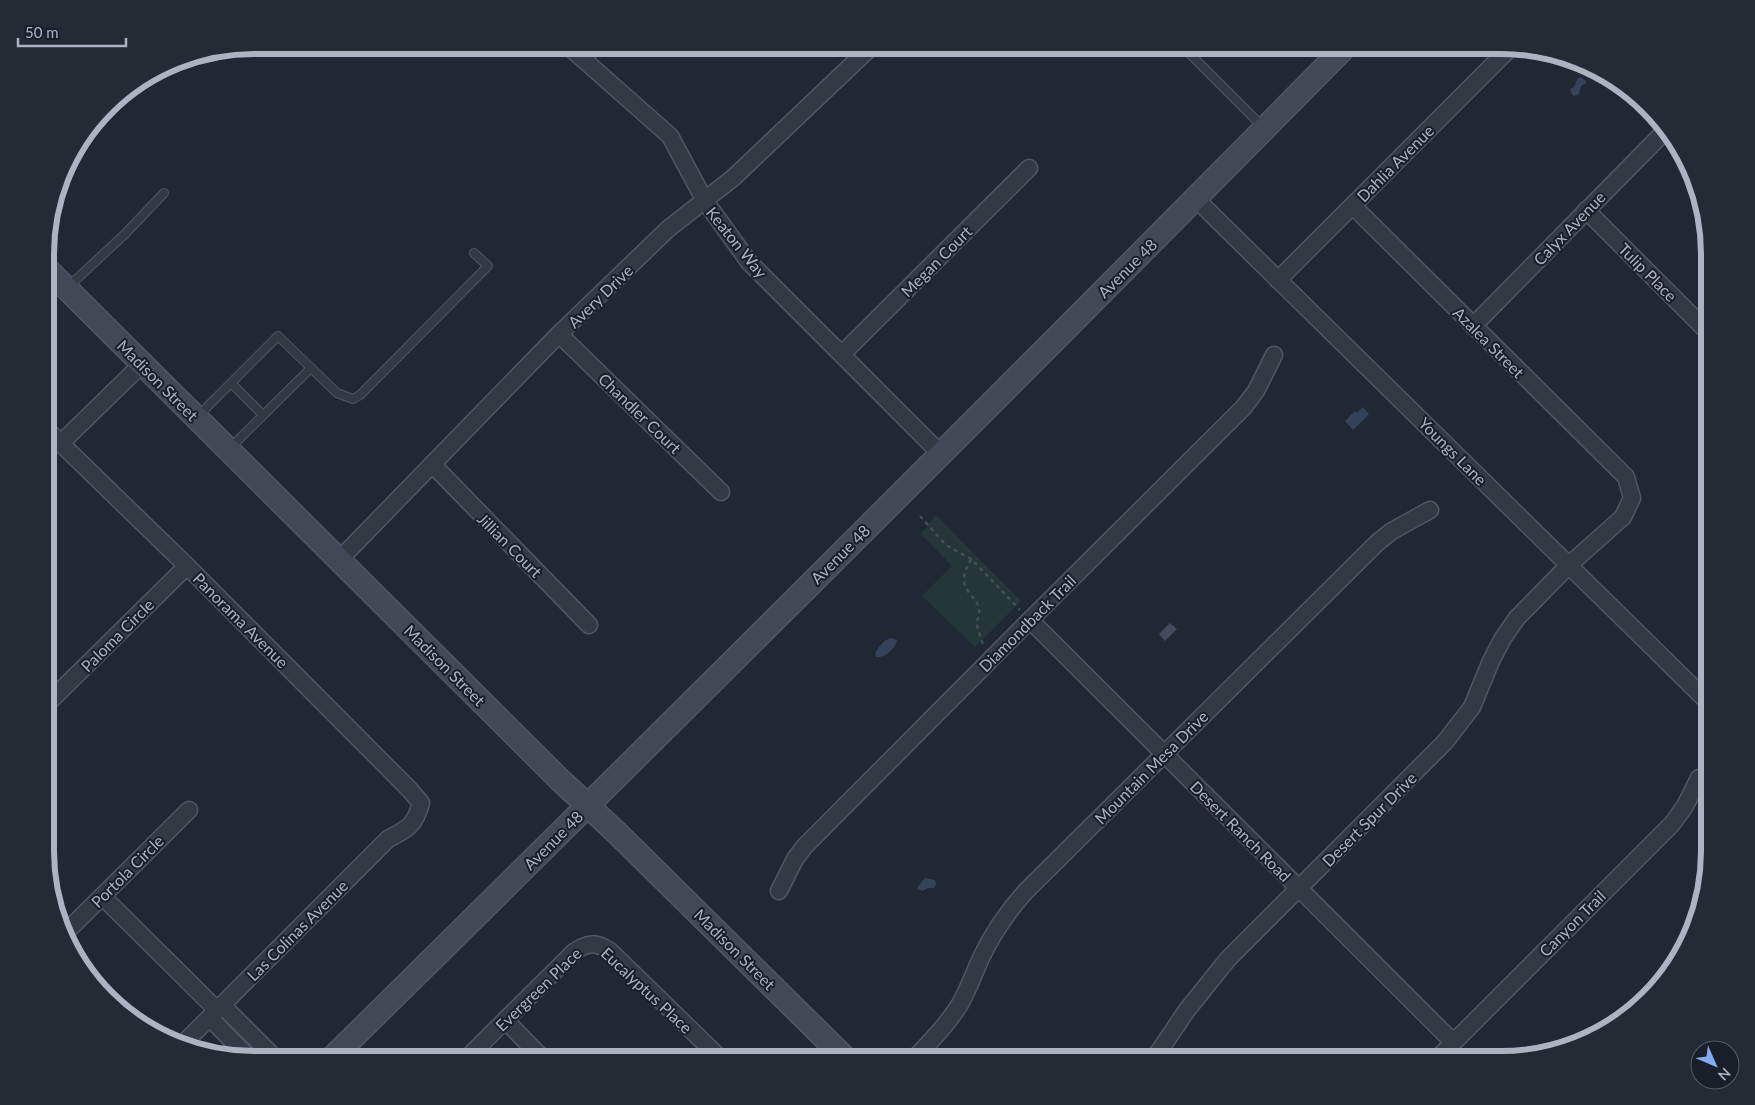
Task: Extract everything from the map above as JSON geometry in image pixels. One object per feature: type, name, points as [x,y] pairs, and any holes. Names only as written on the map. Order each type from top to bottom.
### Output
[{"type":"main road","name":"Avenue 48","points":[[339,1051],[1196,199],[1338,54]]},
{"type":"main road","name":"Madison Street","points":[[54,275],[587,806],[616,832],[838,1051]]},
{"type":"street","name":"Keaton Way","points":[[578,54],[670,136],[705,202],[750,262],[940,453]]},
{"type":"street","points":[[583,58],[587,54]]},
{"type":"street","name":"Avery Drive","points":[[339,560],[559,334],[668,229],[705,202],[733,178],[864,54]]},
{"type":"street","name":"Dahlia Avenue","points":[[1278,280],[1504,54]]},
{"type":"street","name":"Calyx Avenue","points":[[1474,326],[1662,134]]},
{"type":"street","name":"Megan Court","points":[[842,354],[1029,168]]},
{"type":"street","name":"Youngs Lane","points":[[1196,199],[1701,695]]},
{"type":"street","name":"Azalea Street","points":[[1353,206],[1626,477]]},
{"type":"street","name":"Tulip Place","points":[[1586,210],[1701,325]]},
{"type":"street","name":"Chandler Court","points":[[559,334],[721,492]]},
{"type":"street","name":"Diamondback Trail","points":[[778,891],[795,859],[804,847],[1025,615],[1243,408],[1256,391],[1274,355]]},
{"type":"street","points":[[60,444],[142,364]]},
{"type":"street","name":"Panorama Avenue","points":[[54,438],[187,566],[410,790],[421,803],[417,818]]},
{"type":"street","name":"Jillian Court","points":[[432,464],[589,625]]},
{"type":"street","name":"Desert Spur Drive","points":[[1159,1051],[1192,1004],[1228,959],[1445,742],[1472,707],[1490,661],[1518,618],[1569,565],[1622,517],[1632,498],[1626,477]]},
{"type":"street","name":"Mountain Mesa Drive","points":[[922,1051],[939,1033],[961,1001],[982,956],[1016,903],[1378,542],[1392,531],[1430,510]]},
{"type":"street","name":"Paloma Circle","points":[[54,697],[187,566]]},
{"type":"street","name":"Desert Ranch Road","points":[[1025,615],[1453,1042]]},
{"type":"street","name":"Canyon Trail","points":[[1444,1051],[1672,824],[1685,806],[1699,778]]},
{"type":"street","name":"Portola Circle","points":[[69,929],[189,810]]},
{"type":"street","name":"Las Colinas Avenue","points":[[187,1040],[388,839],[404,831],[417,818]]},
{"type":"street","points":[[102,896],[216,1011],[266,1051]]},
{"type":"street","name":"Evergreen Place","points":[[474,1051],[574,952],[592,943]]},
{"type":"street","name":"Eucalyptus Place","points":[[592,943],[601,945],[610,951],[713,1051]]},
{"type":"street","points":[[216,1011],[245,1051]]},
{"type":"street","points":[[505,1020],[535,1051]]},
{"type":"lane","points":[[1190,54],[1265,129]]},
{"type":"lane","points":[[67,289],[125,234],[164,193]]},
{"type":"lane","points":[[196,418],[278,336],[337,393],[346,398],[353,399],[360,395],[488,266],[474,253]]},
{"type":"lane","points":[[228,449],[311,368]]},
{"type":"lane","points":[[231,383],[263,415]]},
{"type":"path","points":[[920,516],[946,545],[970,559],[990,577],[1025,615]]},
{"type":"path","points":[[970,559],[963,581],[977,601],[980,616],[976,622],[984,648]]},
{"type":"shaded area","points":[[936,515],[1021,601],[975,647],[922,596],[952,566],[921,534]]},
{"type":"shaded area","points":[[1669,961],[1643,993],[1612,1018]]},
{"type":"water","points":[[1581,77],[1586,83],[1581,86],[1579,94],[1574,96],[1570,89],[1574,87],[1577,79]]},
{"type":"water","points":[[1363,407],[1369,414],[1353,430],[1345,421],[1355,411],[1357,413]]},
{"type":"water","points":[[891,638],[897,640],[892,649],[883,656],[876,657],[875,654],[880,646]]},
{"type":"water","points":[[925,878],[935,880],[936,885],[934,888],[922,891],[917,888]]},
{"type":"building","points":[[1170,623],[1177,629],[1165,641],[1159,634]]}]
